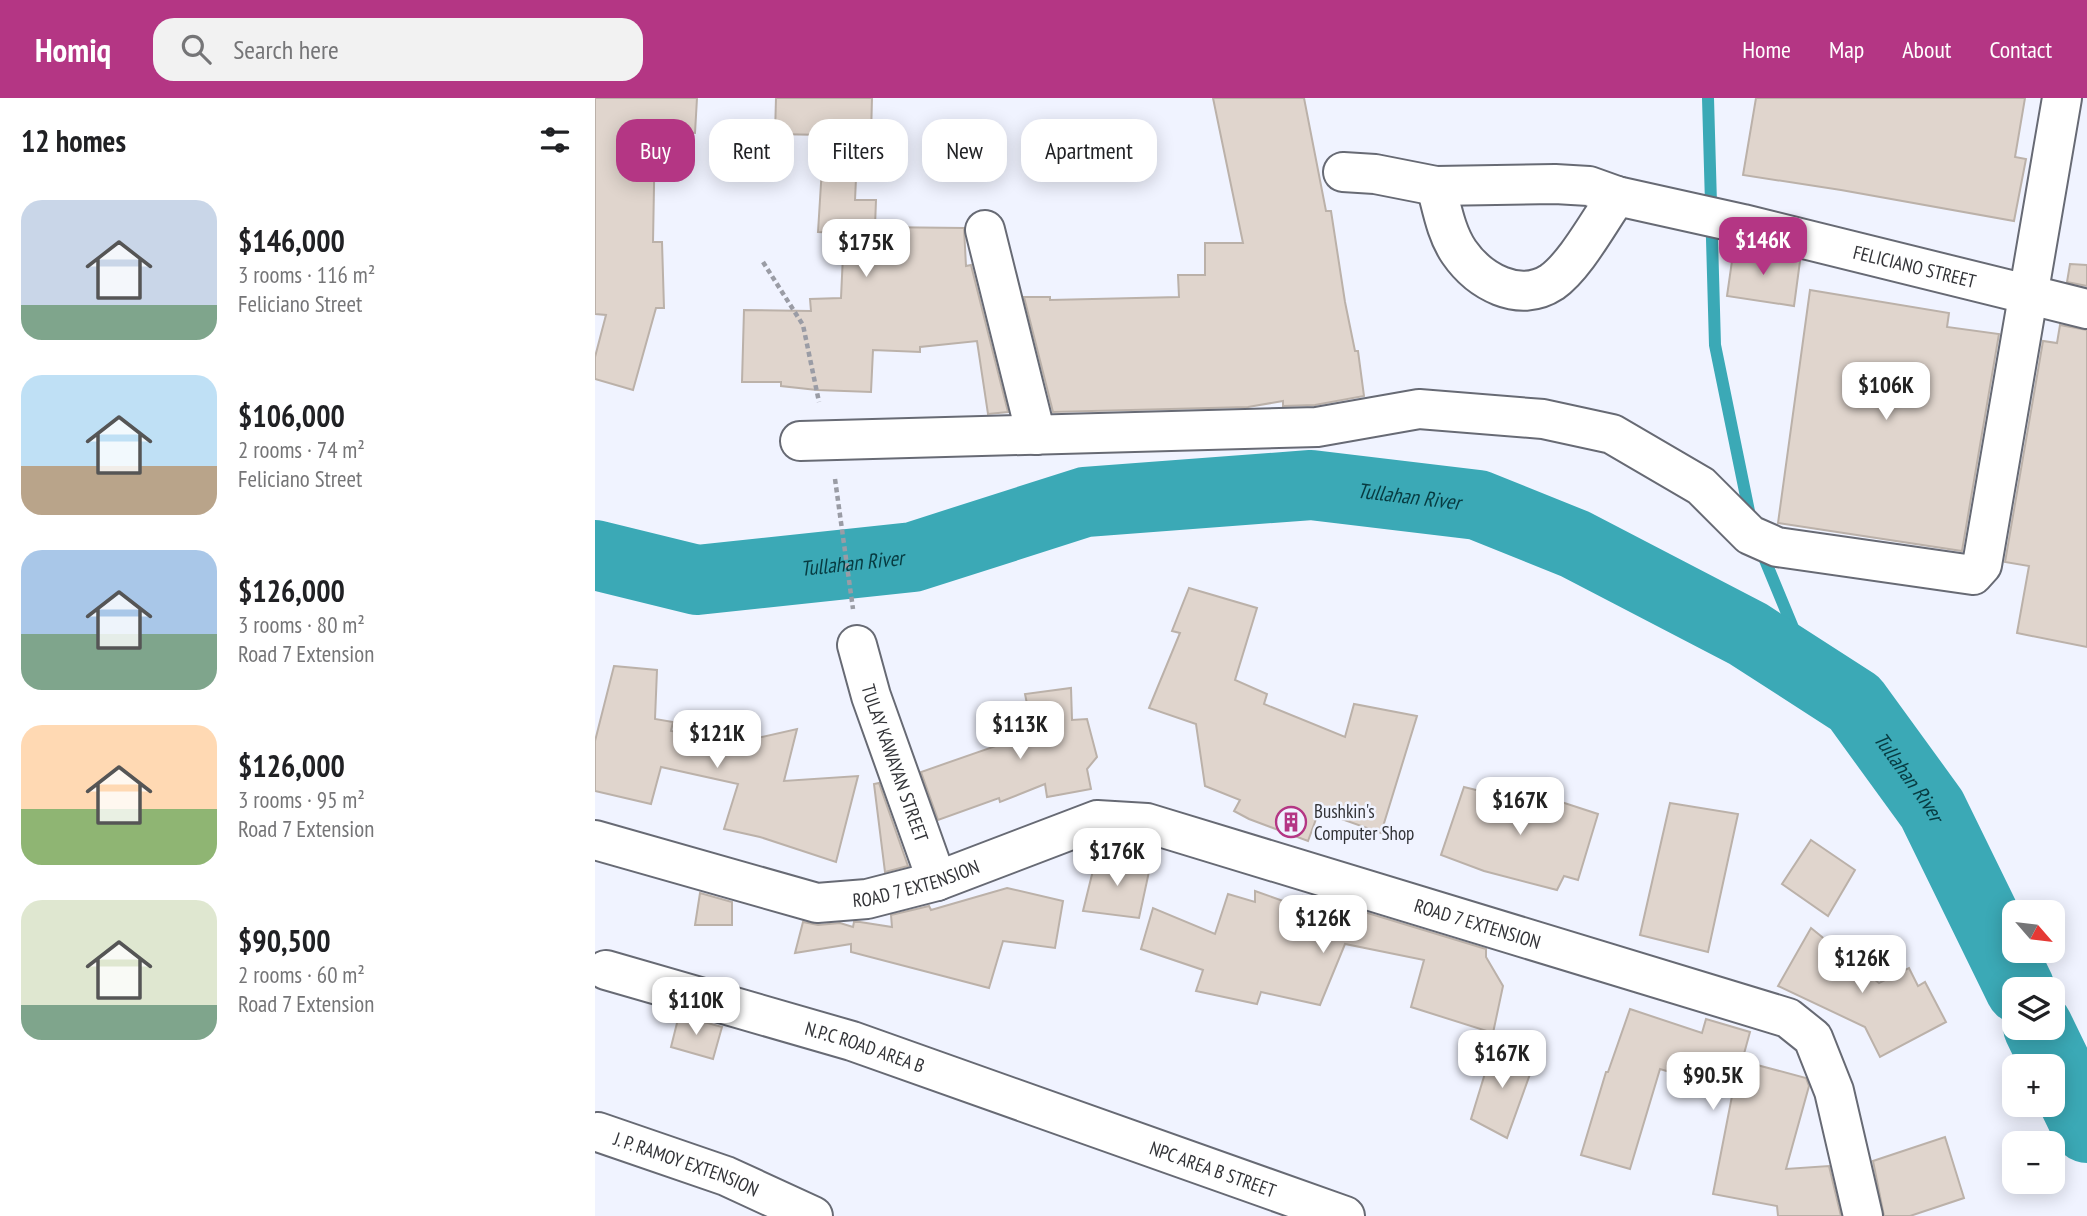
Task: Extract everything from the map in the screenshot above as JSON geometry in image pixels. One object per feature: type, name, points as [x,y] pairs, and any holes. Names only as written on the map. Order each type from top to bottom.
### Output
[{"type":"street","points":[[800,441],[1317,427],[1419,410],[1543,419],[1612,435],[1701,486],[1750,535],[1761,542],[1777,547],[1973,575],[1982,565],[2062,98]]},
{"type":"street","name":"FELICIANO STREET","points":[[1343,172],[1375,174],[1436,186],[1589,186],[1617,196],[1743,224],[2087,309]]},
{"type":"street","points":[[1436,186],[1447,226],[1460,253],[1485,278],[1520,293],[1535,290],[1551,282],[1569,266],[1617,196]]},
{"type":"street","points":[[985,230],[1036,435]]},
{"type":"street","name":"TULAY KAWAYAN STREET","points":[[857,645],[871,696],[937,881]]},
{"type":"street","name":"ROAD 7 EXTENSION","points":[[595,840],[817,903],[867,899],[937,881],[1097,820],[1147,823],[1788,1018],[1813,1038],[1834,1091],[1863,1216]]},
{"type":"street","name":"N.P.C ROAD AREA B","points":[[606,970],[852,1041],[1120,1136]]},
{"type":"street","name":"J. P. RAMOY EXTENSION","points":[[598,1132],[726,1176],[813,1216]]},
{"type":"street","name":"NPC AREA B STREET","points":[[1120,1136],[1345,1216]]},
{"type":"path","points":[[763,262],[803,325],[819,403]]},
{"type":"path","points":[[833,467],[857,645]]},
{"type":"building","points":[[595,98],[697,98],[695,133],[695,119],[616,119],[616,182],[654,182],[653,242],[662,242],[664,308],[656,308],[633,390],[595,379],[595,357],[606,315],[595,314]]},
{"type":"building","points":[[776,98],[872,98],[871,119],[808,119],[808,135],[794,134],[794,119],[775,119]]},
{"type":"building","points":[[1213,98],[1304,98],[1326,211],[1331,211],[1345,302],[1355,351],[1358,351],[1364,396],[1315,405],[1283,406],[1283,401],[1248,407],[1053,412],[1024,297],[1050,297],[1050,300],[1179,297],[1178,275],[1205,275],[1205,243],[1243,243]]},
{"type":"building","points":[[1756,98],[2025,98],[2015,157],[2026,159],[2014,221],[1743,175]]},
{"type":"building","points":[[821,182],[856,182],[855,200],[876,200],[875,227],[964,228],[966,266],[971,265],[1008,412],[988,414],[977,341],[920,347],[920,352],[873,350],[871,392],[781,386],[781,382],[742,382],[744,310],[811,311],[810,299],[841,298],[844,233],[818,232]]},
{"type":"building","points":[[1734,247],[1800,261],[1794,306],[1727,296]]},
{"type":"building","points":[[2070,264],[2087,265],[2087,286],[2067,282]]},
{"type":"building","points":[[1810,290],[1949,313],[1947,327],[1999,334],[1962,551],[1778,523]]},
{"type":"building","points":[[2060,325],[2087,330],[2087,647],[2017,633],[2029,566],[2005,562],[2043,341],[2057,343]]},
{"type":"building","points":[[1189,588],[1257,608],[1235,680],[1267,694],[1264,704],[1345,737],[1354,704],[1417,716],[1381,833],[1319,811],[1308,841],[1234,811],[1240,800],[1205,786],[1196,724],[1149,708],[1180,633],[1172,631]]},
{"type":"building","points":[[614,666],[657,670],[655,719],[673,722],[671,731],[744,741],[797,729],[784,781],[858,776],[836,862],[760,837],[724,829],[738,784],[661,767],[651,804],[595,791],[595,741]]},
{"type":"building","points":[[1071,688],[1072,720],[1087,719],[1097,757],[1087,769],[1091,789],[1047,797],[1045,784],[1000,802],[999,798],[938,820],[921,772],[1033,733],[1025,694]]},
{"type":"building","points":[[879,783],[908,866],[885,872],[874,784]]},
{"type":"building","points":[[1464,787],[1536,805],[1537,794],[1598,814],[1578,880],[1564,876],[1557,890],[1484,871],[1441,855]]},
{"type":"building","points":[[1670,803],[1738,814],[1708,952],[1640,935]]},
{"type":"building","points":[[1811,840],[1855,870],[1828,916],[1782,884]]},
{"type":"building","points":[[1097,854],[1150,867],[1139,918],[1083,911]]},
{"type":"building","points":[[1007,888],[1063,901],[1055,948],[1003,941],[989,988],[851,952],[851,944],[795,953],[803,922],[818,925],[840,923],[853,927],[854,922],[860,922],[892,927],[891,915],[929,906],[931,910]]},
{"type":"building","points":[[1255,891],[1300,907],[1303,896],[1338,904],[1486,949],[1486,957],[1503,986],[1493,1033],[1411,1007],[1424,960],[1345,944],[1320,1005],[1261,992],[1257,1004],[1196,991],[1203,970],[1141,949],[1153,908],[1215,934],[1228,894],[1255,902]]},
{"type":"building","points":[[700,893],[732,902],[732,925],[695,925]]},
{"type":"building","points":[[1811,928],[1879,983],[1909,968],[1918,986],[1925,982],[1946,1022],[1880,1057],[1865,1027],[1778,986]]},
{"type":"building","points":[[1630,1009],[1702,1033],[1706,1019],[1750,1032],[1742,1061],[1806,1078],[1809,1086],[1786,1169],[1829,1166],[1841,1216],[1778,1216],[1777,1206],[1713,1194],[1733,1091],[1660,1069],[1630,1169],[1581,1155],[1606,1072]]},
{"type":"building","points":[[679,1015],[722,1027],[713,1059],[671,1047]]},
{"type":"building","points":[[1494,1044],[1534,1063],[1507,1138],[1471,1119]]},
{"type":"building","points":[[1945,1137],[1964,1198],[1910,1216],[1884,1216],[1873,1161]]},
{"type":"waterway","points":[[1708,98],[1715,345],[1751,521]]},
{"type":"waterway","name":"Tullahan River","points":[[595,555],[697,580],[913,557],[1085,502],[1311,485],[1478,505],[1575,544],[1748,634],[1855,703],[1932,809],[2014,977]]},
{"type":"waterway","points":[[1760,548],[1813,676]]},
{"type":"waterway","name":"Tullahan River","points":[[2044,1040],[2087,1128]]},
{"type":"place","name":"Bushkin's Computer Shop","points":[[1291,822]]}]
